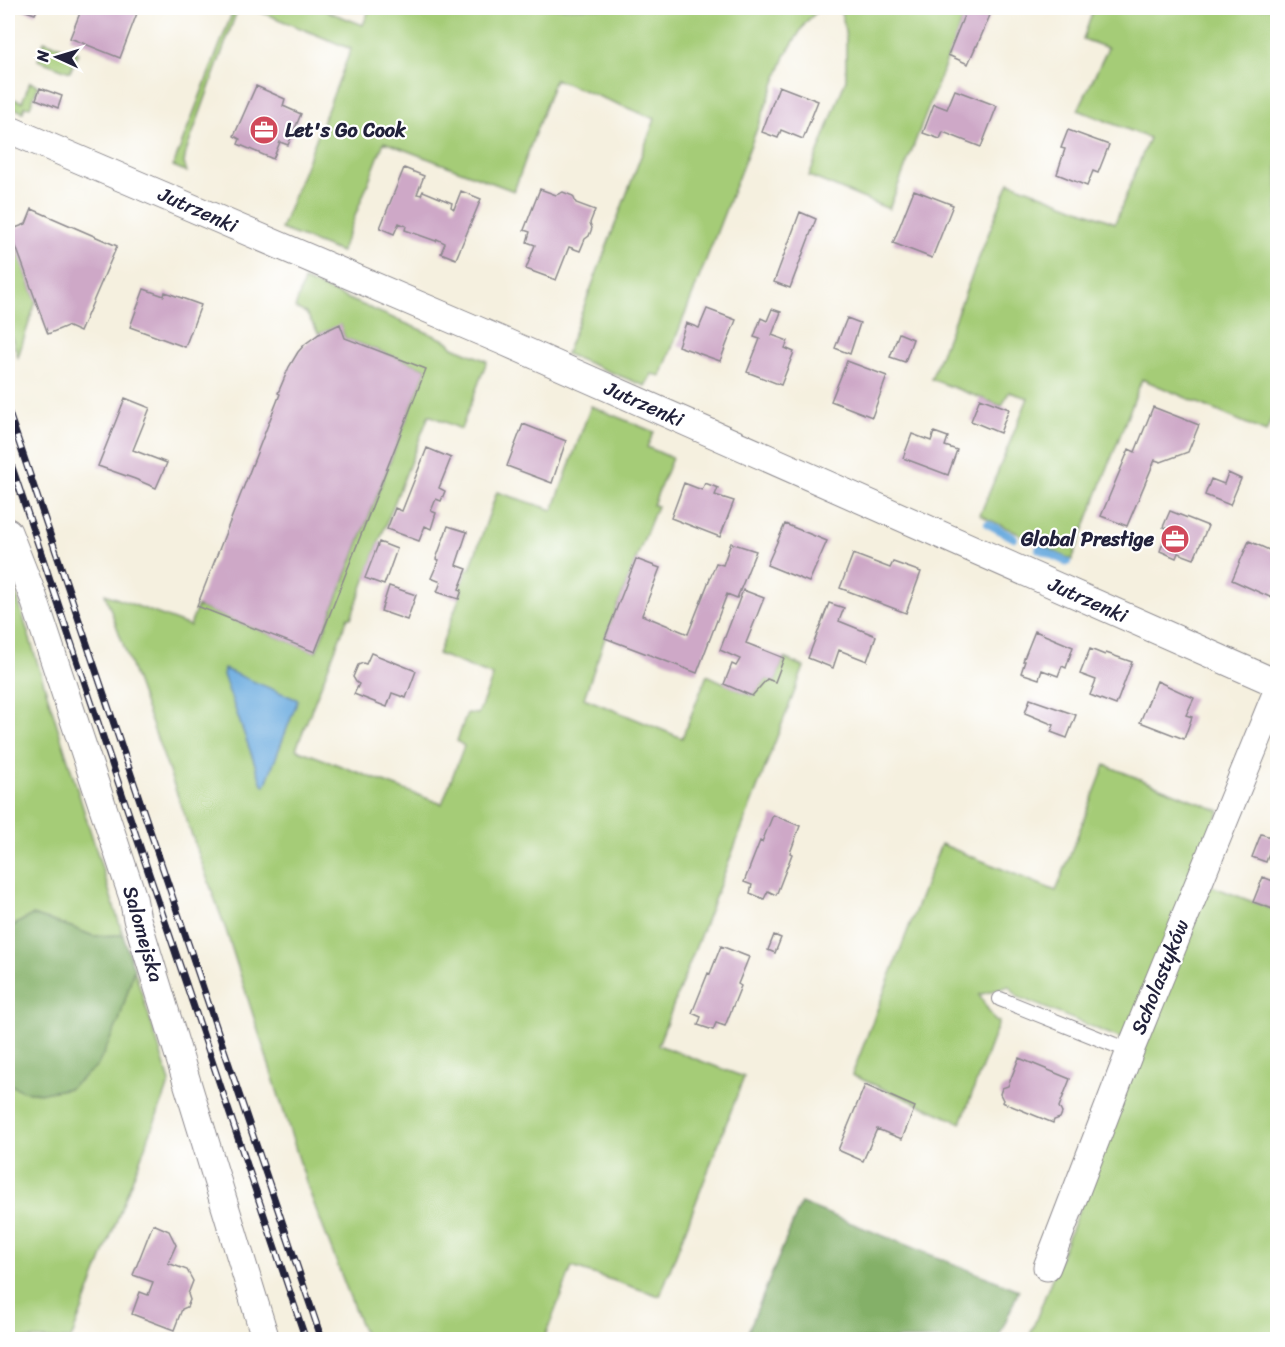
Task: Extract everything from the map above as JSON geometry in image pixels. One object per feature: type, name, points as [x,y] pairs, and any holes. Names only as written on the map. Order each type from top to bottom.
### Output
[{"type":"street","name":"Jutrzenki","points":[[8,129],[505,342],[1278,687]]},
{"type":"street","name":"Salomejska","points":[[8,532],[33,596],[133,898],[137,919],[266,1340]]},
{"type":"street","name":"Scholastyków","points":[[1047,1267],[1130,1051],[1278,687]]},
{"type":"lane","points":[[1000,999],[1130,1051]]},
{"type":"green space","points":[[234,8],[238,8],[186,152],[184,163],[187,172],[173,166]]},
{"type":"green space","points":[[251,8],[319,8],[363,25],[370,8],[821,8],[806,22],[786,54],[661,376],[652,374],[645,386],[566,354],[655,119],[555,79],[514,191],[384,142],[341,252],[281,229],[351,49]]},
{"type":"green space","points":[[839,8],[967,8],[889,209],[809,176],[846,79],[846,39]]},
{"type":"green space","points":[[1094,8],[1277,8],[1278,402],[1266,432],[1142,379],[1072,560],[980,515],[1028,398],[1009,392],[1002,406],[931,379],[1009,182],[1115,223],[1149,138],[1078,110],[1108,48],[1083,39]]},
{"type":"green space","points":[[44,41],[78,53],[70,72],[38,60]]},
{"type":"green space","points":[[30,82],[38,86],[30,107],[25,106],[23,112],[8,106],[8,97],[22,102]]},
{"type":"green space","points":[[8,223],[36,301],[18,357],[8,326]]},
{"type":"green space","points":[[304,280],[447,341],[453,347],[487,361],[461,429],[429,415],[351,618],[348,617],[296,749],[442,804],[464,746],[457,741],[467,713],[478,714],[493,676],[438,654],[462,591],[459,589],[467,569],[470,569],[497,492],[553,510],[591,406],[654,432],[647,447],[672,458],[653,505],[657,506],[584,698],[682,738],[707,675],[752,696],[767,679],[775,682],[784,658],[804,667],[658,1045],[744,1077],[660,1296],[572,1267],[544,1339],[366,1339],[309,1191],[226,930],[105,594],[190,626],[197,606],[316,652],[426,369],[345,338],[340,325],[319,334],[306,313],[295,308]]},
{"type":"green space","points":[[8,569],[123,935],[93,936],[32,915],[9,928],[8,938]]},
{"type":"green space","points":[[1105,765],[1220,811],[1127,1041],[1018,997],[1009,986],[979,995],[995,1021],[999,1022],[961,1123],[852,1075],[941,844],[1056,891]]},
{"type":"green space","points":[[1206,884],[1277,911],[1277,1339],[1028,1340]]},
{"type":"green space","points":[[32,915],[93,936],[123,935],[134,969],[119,1021],[98,1065],[70,1088],[43,1093],[22,1091],[8,1083],[9,928]]},
{"type":"green space","points":[[134,969],[170,1082],[71,1339],[8,1339],[8,1083],[38,1093],[70,1088],[119,1021]]},
{"type":"green space","points":[[801,1203],[1019,1290],[998,1339],[745,1339]]},
{"type":"water","points":[[224,669],[298,700],[265,786],[262,784],[223,675]]},
{"type":"building","points":[[17,8],[38,8],[35,14]]},
{"type":"building","points":[[82,8],[139,8],[120,58],[70,38]]},
{"type":"building","points":[[184,8],[198,8],[196,12]]},
{"type":"building","points":[[967,8],[993,8],[968,64],[948,55]]},
{"type":"building","points":[[1051,8],[1072,8],[1069,14]]},
{"type":"building","points":[[256,86],[285,99],[283,106],[301,114],[288,145],[280,142],[273,159],[238,144],[240,139],[234,136]]},
{"type":"building","points":[[779,86],[818,101],[803,139],[781,130],[778,138],[762,132]]},
{"type":"building","points":[[40,88],[62,96],[58,108],[36,99]]},
{"type":"building","points":[[955,90],[997,106],[981,147],[943,132],[940,139],[923,133],[934,104],[947,109]]},
{"type":"building","points":[[1068,130],[1109,145],[1098,173],[1093,171],[1087,186],[1057,174],[1065,149],[1061,148]]},
{"type":"building","points":[[404,168],[424,176],[417,194],[421,195],[423,191],[452,203],[451,207],[454,209],[461,191],[481,199],[456,259],[441,253],[445,243],[405,230],[406,226],[399,223],[394,234],[380,228]]},
{"type":"building","points":[[540,189],[556,195],[563,192],[573,196],[576,203],[595,210],[590,223],[592,228],[589,236],[585,239],[580,251],[569,247],[556,280],[526,269],[535,245],[527,242],[530,232],[524,230]]},
{"type":"building","points":[[914,190],[953,205],[932,258],[893,243]]},
{"type":"building","points":[[32,209],[117,246],[80,332],[67,326],[48,334],[10,230],[26,224]]},
{"type":"building","points":[[800,212],[816,219],[790,288],[774,282]]},
{"type":"building","points":[[144,289],[164,296],[165,292],[201,305],[185,347],[130,327]]},
{"type":"building","points":[[707,309],[736,320],[720,361],[678,346],[686,323],[699,328]]},
{"type":"building","points":[[772,309],[781,312],[772,335],[788,341],[785,348],[794,352],[781,385],[747,372],[760,339],[754,337],[761,318],[767,321]]},
{"type":"building","points":[[847,318],[860,323],[850,354],[835,348]]},
{"type":"building","points":[[340,324],[345,338],[426,369],[315,652],[197,606],[289,367],[305,344]]},
{"type":"building","points":[[899,333],[913,339],[905,362],[890,357]]},
{"type":"building","points":[[847,361],[887,376],[872,417],[831,401]]},
{"type":"building","points":[[125,398],[150,408],[133,450],[167,463],[156,488],[98,466]]},
{"type":"building","points":[[980,398],[1009,409],[1000,433],[971,421]]},
{"type":"building","points":[[1153,407],[1199,425],[1188,452],[1161,462],[1155,460],[1127,526],[1101,516],[1129,449],[1135,452]]},
{"type":"building","points":[[523,424],[566,441],[552,483],[507,466]]},
{"type":"building","points":[[934,432],[948,437],[945,446],[957,450],[948,475],[903,458],[912,434],[931,441]]},
{"type":"building","points":[[427,448],[451,458],[439,488],[445,491],[441,501],[436,499],[431,511],[436,513],[431,529],[425,526],[419,541],[387,529],[395,508],[402,511]]},
{"type":"building","points":[[1228,473],[1241,479],[1230,505],[1205,495],[1211,479],[1224,484]]},
{"type":"building","points":[[684,483],[702,490],[705,483],[718,488],[715,495],[734,501],[720,537],[671,518]]},
{"type":"building","points":[[1170,511],[1208,526],[1194,559],[1178,553],[1176,558],[1160,551],[1168,529],[1163,527]]},
{"type":"building","points":[[785,524],[827,541],[809,582],[767,565]]},
{"type":"building","points":[[448,526],[467,532],[456,565],[467,569],[459,589],[462,590],[459,599],[437,592],[441,582],[431,578],[439,560],[436,559]]},
{"type":"building","points":[[1249,541],[1278,554],[1278,585],[1272,598],[1232,580]]},
{"type":"building","points":[[379,542],[397,549],[384,585],[365,578]]},
{"type":"building","points":[[731,543],[756,551],[737,598],[727,594],[697,673],[605,638],[636,559],[660,568],[642,615],[688,634],[716,563],[723,565]]},
{"type":"building","points":[[853,554],[890,568],[893,562],[921,572],[906,613],[840,588]]},
{"type":"building","points":[[389,586],[416,595],[407,620],[381,611]]},
{"type":"building","points":[[743,590],[764,598],[746,643],[784,658],[775,682],[767,679],[752,696],[724,684],[732,664],[736,666],[740,659],[720,650]]},
{"type":"building","points":[[829,603],[844,608],[839,621],[876,636],[867,661],[839,650],[833,668],[808,658]]},
{"type":"building","points":[[1035,631],[1073,647],[1066,668],[1062,666],[1058,676],[1042,670],[1039,679],[1021,673],[1025,661],[1023,661]]},
{"type":"building","points":[[1090,649],[1132,662],[1116,705],[1090,695],[1096,680],[1080,674]]},
{"type":"building","points":[[371,653],[416,671],[406,698],[392,693],[387,707],[354,694],[359,684],[353,677],[358,665],[366,664]]},
{"type":"building","points":[[1157,681],[1194,698],[1186,715],[1192,717],[1184,739],[1140,722]]},
{"type":"building","points":[[1030,699],[1076,715],[1067,738],[1051,732],[1054,725],[1025,713]]},
{"type":"building","points":[[773,815],[800,826],[777,893],[776,895],[768,891],[764,899],[750,893],[752,885],[744,882]]},
{"type":"building","points":[[1261,834],[1274,838],[1266,862],[1252,857]]},
{"type":"building","points":[[1263,877],[1278,883],[1278,911],[1253,902]]},
{"type":"building","points":[[774,935],[781,938],[775,953],[768,950]]},
{"type":"building","points":[[721,946],[749,957],[738,984],[741,986],[725,1026],[716,1023],[713,1030],[698,1025],[701,1017],[692,1013]]},
{"type":"building","points":[[1019,1058],[1070,1079],[1059,1107],[1062,1113],[1060,1118],[1054,1120],[1053,1123],[1002,1102],[1000,1094],[1002,1088],[1008,1086]]},
{"type":"building","points":[[865,1085],[915,1107],[902,1139],[877,1129],[863,1161],[838,1150]]},
{"type":"building","points":[[153,1224],[169,1231],[176,1245],[168,1263],[187,1270],[193,1281],[188,1294],[190,1300],[187,1307],[182,1309],[174,1330],[132,1314],[140,1292],[148,1295],[153,1282],[133,1275]]},
{"type":"waterway","points":[[988,524],[1014,538]]},
{"type":"waterway","points":[[1039,549],[1067,562]]},
{"type":"railway","points":[[8,410],[322,1340]]},
{"type":"railway","points":[[8,455],[306,1340]]},
{"type":"place","name":"Let's Go Cook","points":[[264,130]]},
{"type":"place","name":"Global Prestige","points":[[1175,539]]}]
